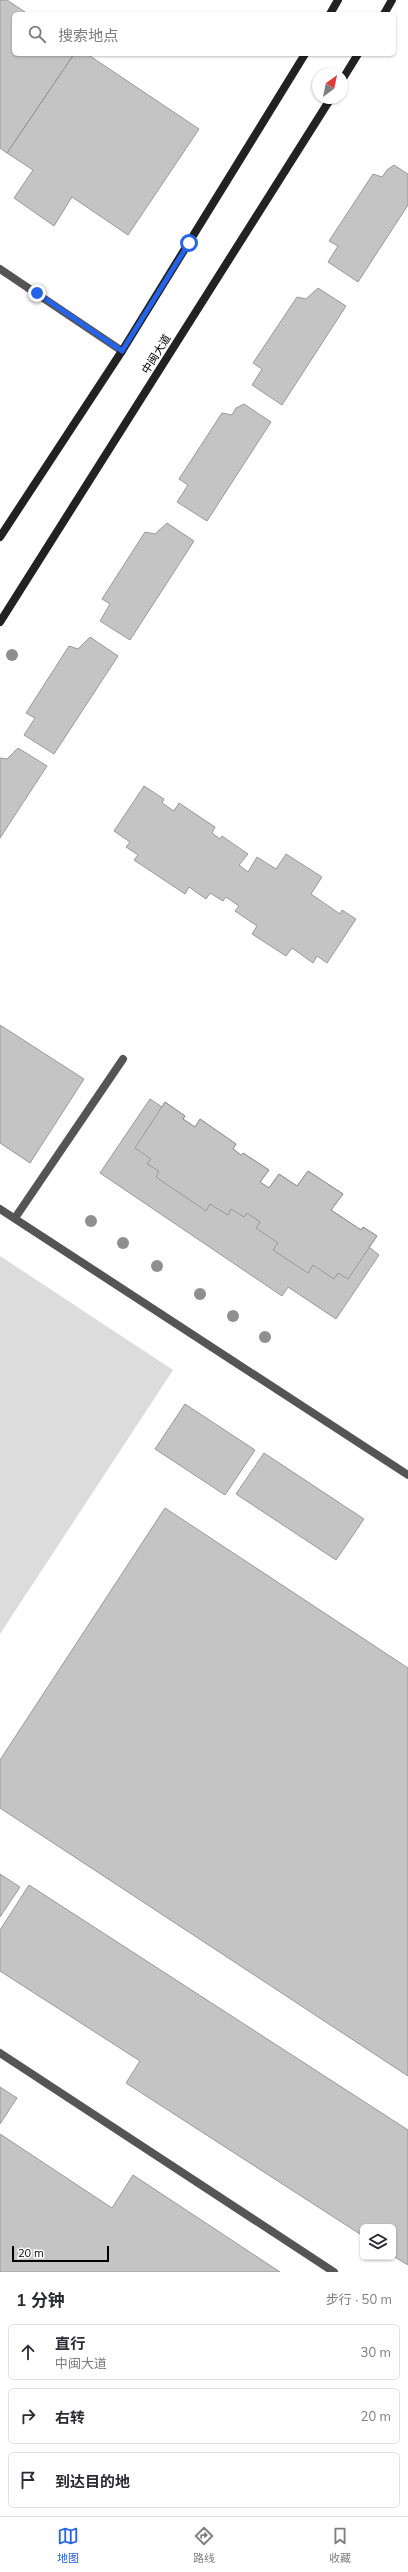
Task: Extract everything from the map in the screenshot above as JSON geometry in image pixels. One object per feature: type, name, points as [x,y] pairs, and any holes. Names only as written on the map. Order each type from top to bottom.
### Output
[{"type":"main road","points":[[331,12],[338,0]]},
{"type":"main road","points":[[385,12],[392,0]]},
{"type":"main road","points":[[0,537],[122,351],[304,56]]},
{"type":"main road","points":[[348,70],[357,56]]},
{"type":"main road","name":"中闽大道","points":[[0,622],[327,104]]},
{"type":"street","points":[[0,269],[122,351]]},
{"type":"street","points":[[15,1218],[123,1058]]},
{"type":"street","points":[[0,1209],[408,1475]]},
{"type":"street","points":[[0,2053],[334,2272]]},
{"type":"shaded area","points":[[0,1256],[173,1370],[0,1634]]},
{"type":"building","points":[[0,0],[7,0],[25,12],[12,12],[12,56],[73,56],[7,153],[0,148]]},
{"type":"building","points":[[73,56],[90,56],[199,129],[128,235],[72,197],[54,226],[14,198],[33,170],[7,153]]},
{"type":"building","points":[[394,165],[408,174],[408,205],[358,282],[328,262],[338,246],[329,241],[373,174],[382,177],[387,170]]},
{"type":"building","points":[[318,288],[346,306],[282,405],[252,385],[262,369],[253,363],[297,297],[306,299]]},
{"type":"building","points":[[244,404],[271,422],[207,521],[177,502],[188,485],[179,479],[222,413],[232,415],[236,408]]},
{"type":"building","points":[[167,523],[194,541],[130,640],[100,621],[110,604],[102,599],[145,532],[155,534]]},
{"type":"building","points":[[90,637],[118,656],[54,754],[24,735],[35,718],[26,713],[69,646],[78,649]]},
{"type":"building","points":[[18,748],[47,766],[0,838],[0,758],[7,759]]},
{"type":"building","points":[[144,786],[164,799],[162,803],[174,811],[179,803],[215,827],[212,833],[220,839],[222,836],[248,854],[239,865],[248,872],[257,857],[276,869],[286,854],[322,877],[311,894],[340,914],[342,910],[356,919],[327,963],[317,956],[313,963],[292,948],[286,956],[252,934],[257,926],[235,911],[239,906],[226,897],[223,901],[210,893],[206,899],[189,887],[185,894],[134,860],[138,855],[126,847],[130,842],[114,831]]},
{"type":"building","points":[[0,1025],[84,1079],[30,1163],[0,1143]]},
{"type":"building","points":[[150,1099],[162,1107],[165,1102],[185,1116],[183,1119],[195,1127],[200,1119],[236,1144],[233,1149],[241,1155],[243,1153],[269,1170],[260,1182],[269,1188],[279,1174],[297,1186],[308,1171],[343,1194],[331,1210],[361,1230],[363,1227],[377,1236],[369,1247],[379,1255],[336,1319],[288,1287],[282,1296],[100,1173]]},
{"type":"building","points":[[165,1102],[185,1116],[183,1119],[195,1127],[200,1119],[236,1144],[233,1149],[241,1155],[243,1153],[269,1170],[260,1182],[269,1188],[279,1174],[297,1186],[308,1171],[343,1194],[331,1210],[361,1230],[363,1227],[377,1236],[348,1279],[338,1273],[334,1279],[313,1265],[308,1273],[273,1250],[278,1243],[256,1228],[260,1222],[247,1213],[244,1217],[231,1209],[228,1215],[210,1204],[206,1211],[156,1177],[159,1171],[147,1164],[151,1159],[135,1148]]},
{"type":"building","points":[[185,1404],[255,1450],[225,1495],[155,1449]]},
{"type":"building","points":[[264,1453],[364,1519],[336,1560],[236,1494]]},
{"type":"building","points":[[165,1508],[408,1668],[408,2076],[0,1808],[0,1760]]},
{"type":"building","points":[[0,1874],[20,1887],[0,1917]]},
{"type":"building","points":[[29,1885],[408,2130],[408,2265],[396,2258],[396,2224],[360,2224],[360,2234],[126,2083],[140,2061],[0,1971],[0,1930]]},
{"type":"building","points":[[0,2087],[17,2098],[0,2124]]},
{"type":"building","points":[[0,2134],[112,2208],[133,2175],[280,2272],[0,2272]]},
{"type":"route","points":[[37,293],[122,351],[189,243]]}]
